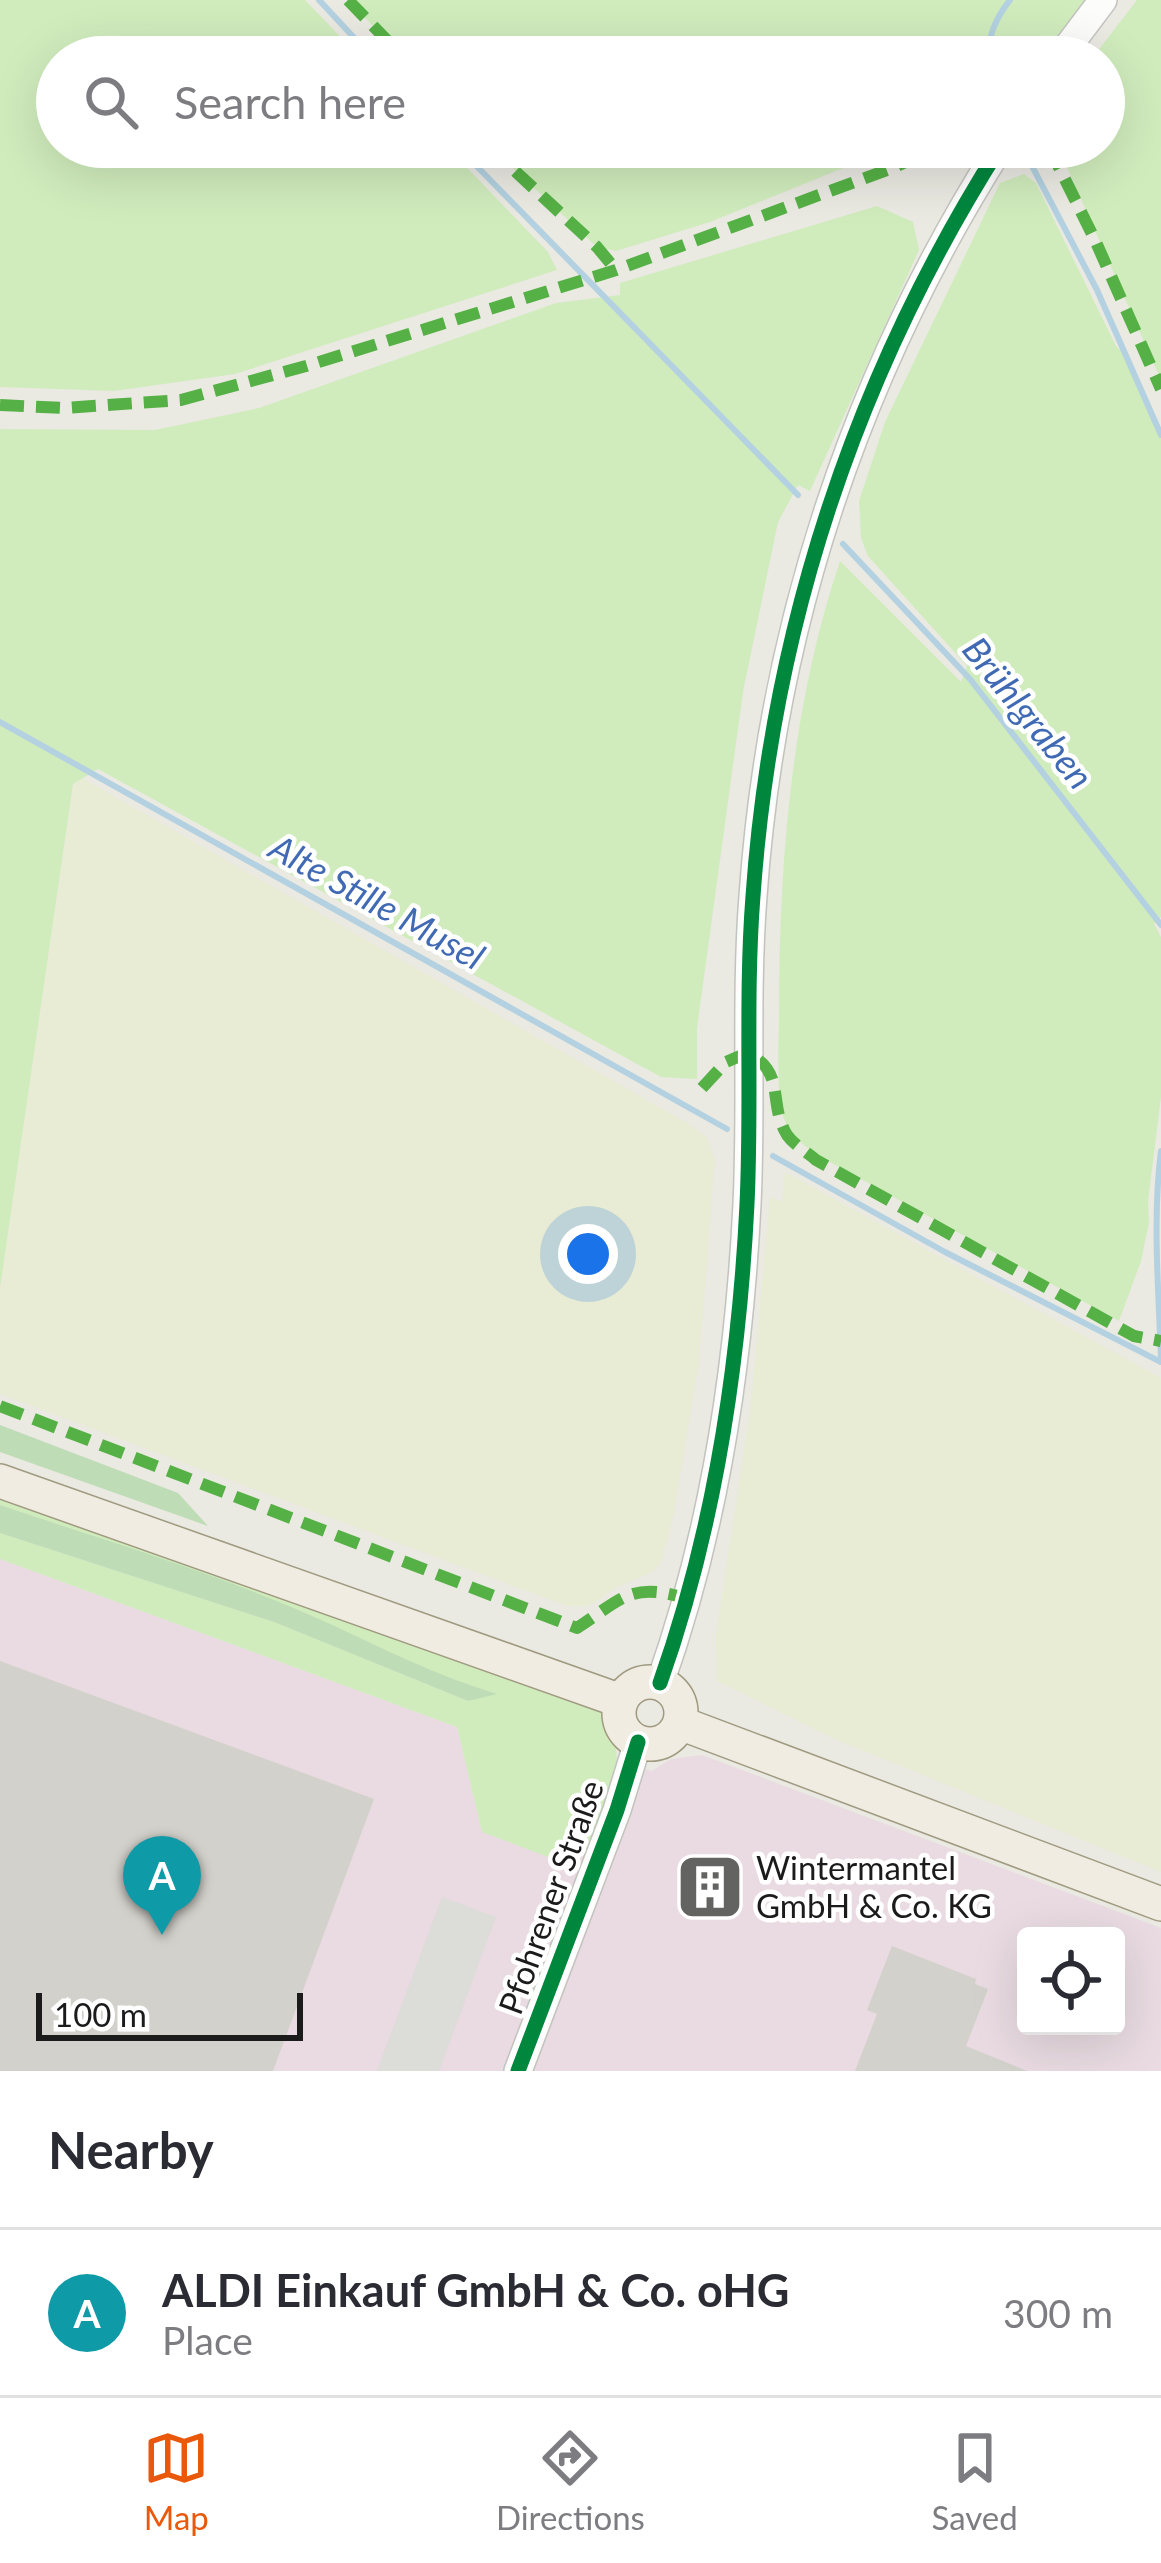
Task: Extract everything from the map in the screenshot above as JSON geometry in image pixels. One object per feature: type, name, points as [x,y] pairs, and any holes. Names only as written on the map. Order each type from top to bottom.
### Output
[{"type":"main road","points":[[0,1481],[621,1701]]},
{"type":"main road","points":[[641,1683],[660,1683],[680,1703],[680,1723],[663,1742],[638,1742],[621,1725],[621,1701],[641,1683]]},
{"type":"main road","points":[[680,1723],[1161,1904]]},
{"type":"street","points":[[1076,36],[1103,0]]},
{"type":"street","points":[[660,1683],[693,1577],[737,1356],[747,1199],[752,900],[771,744],[796,612],[860,417],[910,304],[988,168]]},
{"type":"street","name":"Pfohrener Straße","points":[[518,2071],[638,1742]]},
{"type":"shaded area","points":[[0,1559],[457,1727],[482,1832],[620,1762],[652,1771],[671,1759],[702,1755],[1161,1928],[1161,2071],[0,2071]]},
{"type":"shaded area","points":[[442,1897],[496,1917],[439,2071],[377,2071]]},
{"type":"green space","points":[[0,0],[305,0],[340,36],[36,36],[36,168],[467,168],[548,252],[557,270],[235,374],[114,391],[0,387]]},
{"type":"green space","points":[[348,0],[1093,0],[1064,36],[383,36]]},
{"type":"green space","points":[[1137,0],[1161,0],[1161,380],[1067,168],[1125,168],[1125,36],[1109,36]]},
{"type":"green space","points":[[512,168],[843,168],[710,222],[616,251],[597,247]]},
{"type":"green space","points":[[1024,174],[1036,183],[1116,346],[1131,360],[1161,435],[1161,917],[1154,924],[1161,937],[1161,1097],[1149,1223],[1119,1321],[819,1156],[789,1129],[779,1094],[785,843],[799,728],[823,616],[840,561],[961,682],[967,666],[868,556],[861,538],[859,501],[885,422],[1000,183]]},
{"type":"green space","points":[[877,206],[913,222],[919,250],[810,491],[798,485],[778,522],[743,692],[697,1028],[697,1079],[661,1077],[98,769],[73,784],[0,1288],[0,429],[155,430],[259,408],[556,303],[620,295],[620,283]]},
{"type":"green space","points":[[82,778],[707,1138],[715,1161],[699,1363],[674,1513],[661,1563],[650,1573],[589,1606],[567,1606],[0,1394],[0,1288],[73,784]]},
{"type":"green space","points":[[785,1172],[1161,1378],[1161,1872],[837,1740],[717,1681],[716,1636],[751,1404],[770,1197],[782,1202]]},
{"type":"green space","points":[[0,1425],[178,1493],[208,1526],[0,1452]]},
{"type":"green space","points":[[0,1495],[602,1709],[617,1761],[591,1844],[583,1856],[564,1863],[482,1832],[457,1727],[0,1559],[0,1533],[274,1622],[468,1701],[494,1693],[445,1679],[331,1625],[181,1567],[0,1505]]},
{"type":"green space","points":[[0,1505],[248,1590],[497,1694],[468,1701],[274,1622],[0,1533]]},
{"type":"building","points":[[0,1661],[374,1799],[273,2071],[0,2071]]},
{"type":"building","name":"Wintermantel GmbH & Co. KG","points":[[688,1868],[738,1877],[733,1906],[683,1897]]},
{"type":"building","points":[[892,1946],[976,1979],[975,1984],[988,1989],[966,2046],[1027,2071],[855,2071],[877,2014],[867,2010]]},
{"type":"waterway","name":"Brühlgraben","points":[[319,0],[352,36]]},
{"type":"waterway","points":[[992,36],[1010,0]]},
{"type":"waterway","name":"Brühlgraben","points":[[479,168],[798,495]]},
{"type":"waterway","points":[[1033,168],[1097,290],[1161,435]]},
{"type":"waterway","name":"Brühlgraben","points":[[843,544],[970,679],[1161,925]]},
{"type":"waterway","name":"Alte Stille Musel","points":[[0,722],[727,1129]]},
{"type":"waterway","points":[[1161,1151],[1157,1230],[1161,1362]]},
{"type":"waterway","name":"Alte Stille Musel","points":[[773,1156],[945,1252],[1161,1362]]},
{"type":"marked path","points":[[348,0],[383,36]]},
{"type":"marked path","points":[[512,168],[616,270]]},
{"type":"marked path","points":[[0,405],[64,408],[181,400],[616,270],[892,168]]},
{"type":"marked path","points":[[1059,168],[1161,389]]},
{"type":"marked path","points":[[702,1088],[726,1062],[747,1053],[772,1079],[787,1135],[816,1160],[1134,1336],[1161,1341]]},
{"type":"marked path","points":[[0,1406],[577,1628],[628,1595],[653,1592],[688,1599]]},
{"type":"cycle path","points":[[660,1683],[710,1506],[738,1326],[747,1204],[753,896],[779,697],[830,506],[864,413],[903,322],[988,168]]},
{"type":"cycle path","points":[[518,2071],[638,1742]]},
{"type":"place","name":"Wintermantel GmbH & Co. KG","points":[[710,1887]]},
{"type":"place","name":"ALDI Einkauf GmbH & Co. oHG","points":[[162,1935]]}]
